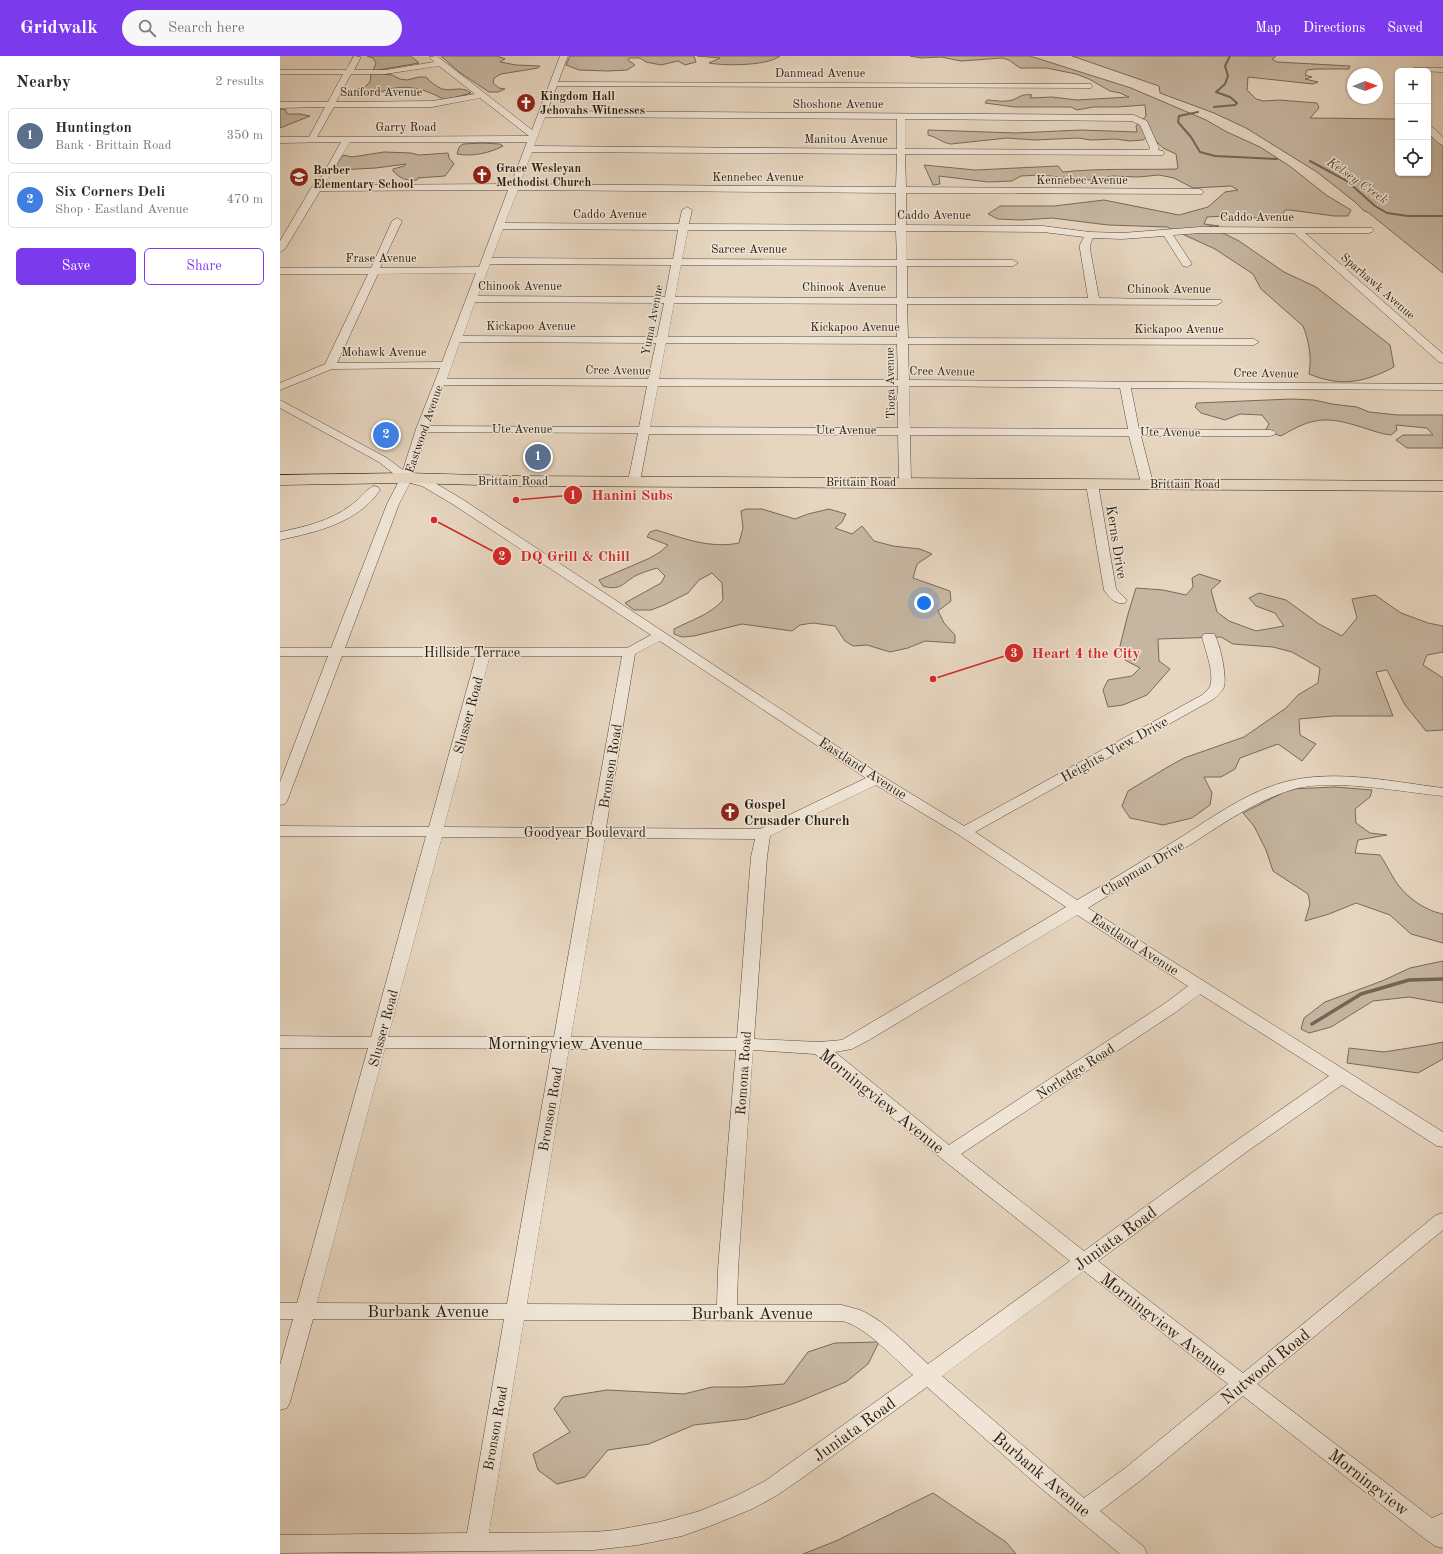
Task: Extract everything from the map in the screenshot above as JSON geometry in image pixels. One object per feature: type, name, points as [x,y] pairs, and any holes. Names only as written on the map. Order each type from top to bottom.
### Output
[{"type":"main road","name":"Brittain Road","points":[[280,480],[406,478],[473,481],[905,482],[1443,486]]},
{"type":"street","points":[[431,56],[482,95],[532,137]]},
{"type":"street","name":"Eastwood Avenue","points":[[280,801],[393,504],[406,478],[422,429],[564,56]]},
{"type":"street","points":[[312,140],[357,57]]},
{"type":"street","points":[[280,72],[385,72],[440,63]]},
{"type":"street","points":[[1431,69],[1443,70]]},
{"type":"street","name":"Danmead Avenue","points":[[553,84],[1088,86]]},
{"type":"street","name":"Sanford Avenue","points":[[280,105],[432,104],[482,95]]},
{"type":"street","name":"Shoshone Avenue","points":[[542,114],[1134,118],[1144,123],[1155,148],[1150,153]]},
{"type":"street","name":"Tioga Avenue","points":[[901,116],[901,262],[905,482]]},
{"type":"street","points":[[1435,132],[1443,142]]},
{"type":"street","name":"Garry Road","points":[[280,140],[532,137]]},
{"type":"street","points":[[280,248],[347,140]]},
{"type":"street","name":"Manitou Avenue","points":[[529,149],[1164,153]]},
{"type":"street","name":"Kennebec Avenue","points":[[316,188],[514,187],[1199,192]]},
{"type":"street","name":"Yuma Avenue","points":[[634,481],[687,210]]},
{"type":"street","points":[[330,366],[397,221]]},
{"type":"street","name":"Caddo Avenue","points":[[499,226],[1049,229],[1090,235],[1128,236],[1200,230],[1368,230]]},
{"type":"street","name":"Sparhawk Avenue","points":[[1296,230],[1443,360]]},
{"type":"street","points":[[1166,233],[1186,264]]},
{"type":"street","points":[[1090,235],[1085,245],[1085,249],[1094,301]]},
{"type":"street","name":"Sarcee Avenue","points":[[484,266],[677,262],[1013,263]]},
{"type":"street","name":"Frase Avenue","points":[[280,271],[373,271],[484,266]]},
{"type":"street","name":"Chinook Avenue","points":[[472,299],[1217,302]]},
{"type":"street","points":[[1366,303],[1377,303]]},
{"type":"street","name":"Kickapoo Avenue","points":[[456,339],[1254,342]]},
{"type":"street","name":"Mohawk Avenue","points":[[280,387],[324,370],[330,366],[446,365]]},
{"type":"street","name":"Cree Avenue","points":[[440,382],[903,383],[1443,387]]},
{"type":"street","points":[[1126,385],[1134,432],[1147,484]]},
{"type":"street","name":"Eastland Avenue","points":[[280,403],[383,460],[406,478],[426,483],[455,500],[877,779],[964,832],[1076,907],[1443,1141]]},
{"type":"street","name":"Ute Avenue","points":[[422,429],[903,430],[1270,433]]},
{"type":"street","name":"Kerns Drive","points":[[1092,484],[1110,590],[1120,600]]},
{"type":"street","points":[[280,536],[306,530],[331,521],[354,509],[367,499],[374,490]]},
{"type":"street","name":"Hillside Terrace","points":[[280,652],[629,652],[660,636]]},
{"type":"street","name":"Heights View Drive","points":[[964,832],[1211,695],[1215,690],[1218,681],[1209,637]]},
{"type":"street","name":"Bronson Road","points":[[476,1542],[629,652]]},
{"type":"street","name":"Slusser Road","points":[[280,1402],[484,653]]},
{"type":"street","name":"Goodyear Boulevard","points":[[280,831],[763,834],[877,779]]},
{"type":"street","name":"Chapman Drive","points":[[819,1048],[846,1045],[863,1036],[1264,794],[1280,788],[1314,782],[1340,781],[1443,792]]},
{"type":"street","name":"Romona Road","points":[[727,1312],[728,1269],[759,857],[763,834]]},
{"type":"street","name":"Norledge Road","points":[[948,1154],[1170,1008],[1200,986]]},
{"type":"street","name":"Morningview Avenue","points":[[280,1042],[746,1044],[819,1048],[948,1154],[1295,1424]]},
{"type":"street","name":"Juniata Road","points":[[280,1544],[620,1539],[660,1532],[713,1516],[765,1492],[797,1470],[1084,1261],[1342,1076]]},
{"type":"street","name":"Nutwood Road","points":[[1085,1510],[1132,1475],[1443,1220]]},
{"type":"street","name":"Burbank Avenue","points":[[280,1311],[727,1312],[842,1314],[854,1316],[877,1331],[1044,1478],[1085,1510],[1136,1554]]},
{"type":"street","name":"Morningview","points":[[1295,1424],[1440,1531]]},
{"type":"shaded area","points":[[367,56],[411,56],[419,63],[373,71],[376,63],[373,58]]},
{"type":"shaded area","points":[[441,56],[497,56],[505,59],[500,62],[516,65],[540,66],[538,68],[501,74],[494,78],[493,83],[499,88],[505,89],[498,92],[489,92],[459,72]]},
{"type":"shaded area","points":[[570,56],[694,56],[696,62],[685,65],[678,61],[661,65],[646,62],[640,58],[629,58],[628,60],[635,65],[627,70],[579,70],[566,65]]},
{"type":"shaded area","points":[[697,56],[780,56],[766,62],[725,65],[709,63],[720,58]]},
{"type":"shaded area","points":[[910,56],[1030,56],[1131,88],[1206,120],[1227,132],[1260,147],[1291,167],[1326,195],[1351,210],[1348,216],[1334,216],[1285,210],[1283,214],[1269,217],[1234,219],[1224,216],[1207,217],[1204,224],[1219,226],[1209,226],[1239,241],[1284,272],[1316,287],[1390,345],[1394,367],[1362,380],[1342,382],[1331,381],[1309,374],[1309,350],[1303,326],[1261,289],[1253,274],[1215,249],[1167,227],[1108,225],[1052,218],[1021,220],[998,219],[988,214],[1000,206],[1054,206],[1104,200],[1179,215],[1208,207],[1225,192],[1238,190],[1231,186],[1193,188],[1174,178],[1159,175],[1138,177],[1112,176],[1091,180],[1040,175],[1021,176],[1012,181],[988,182],[939,176],[940,184],[933,185],[924,165],[975,170],[1058,166],[1063,172],[1178,168],[1176,154],[1163,148],[1156,141],[1147,137],[1143,140],[1130,141],[1115,139],[1091,140],[1078,138],[1035,140],[1007,138],[951,144],[928,135],[928,130],[1016,133],[1081,130],[1137,132],[1136,126],[1146,116],[1145,105],[1093,107],[1077,110],[1071,107],[1015,107],[985,103],[987,100],[1007,101],[1028,95],[1032,95],[1030,98],[1052,97],[1077,100],[1129,97],[1110,91],[1089,79],[1076,74],[1046,68],[1020,68],[1009,60],[1002,58],[961,61],[941,57],[921,58]]},
{"type":"shaded area","points":[[1072,56],[1276,56],[1272,59],[1277,62],[1350,66],[1347,69],[1307,70],[1305,75],[1312,77],[1305,79],[1318,82],[1313,84],[1248,77],[1247,90],[1256,99],[1263,101],[1279,100],[1317,103],[1319,108],[1310,118],[1395,119],[1395,176],[1431,176],[1431,135],[1443,145],[1443,273],[1317,172],[1246,128],[1214,113],[1160,93],[1159,86]]},
{"type":"shaded area","points":[[371,74],[392,75],[400,79],[407,80],[426,77],[433,84],[442,89],[464,89],[471,93],[445,100],[426,91],[405,87],[368,95],[352,93],[354,90],[365,87],[370,82]]},
{"type":"shaded area","points":[[280,109],[286,110],[287,114],[310,116],[280,128]]},
{"type":"shaded area","points":[[463,144],[500,144],[503,146],[481,154],[457,154],[459,147]]},
{"type":"shaded area","points":[[384,152],[411,153],[419,155],[448,153],[449,158],[454,164],[445,176],[418,178],[417,180],[404,179],[393,171],[393,169],[406,164],[376,168],[338,170],[336,165],[343,155],[352,157]]},
{"type":"shaded area","points":[[1291,399],[1314,400],[1357,407],[1369,412],[1398,415],[1443,415],[1443,448],[1407,448],[1396,440],[1403,435],[1433,435],[1427,428],[1396,425],[1397,430],[1391,435],[1349,423],[1320,420],[1302,425],[1281,436],[1265,431],[1269,424],[1262,415],[1240,414],[1225,420],[1201,413],[1195,407],[1197,403]]},
{"type":"shaded area","points":[[746,509],[762,509],[795,519],[829,509],[846,514],[842,522],[835,528],[852,534],[862,526],[874,541],[893,546],[920,549],[932,554],[917,564],[913,578],[950,591],[951,601],[938,611],[944,623],[955,635],[955,643],[925,641],[908,648],[890,652],[867,645],[853,646],[845,641],[835,626],[813,623],[800,625],[792,631],[742,624],[694,636],[682,637],[674,634],[674,629],[712,610],[723,600],[722,583],[712,573],[699,580],[688,593],[651,610],[634,610],[625,603],[661,583],[665,576],[657,568],[635,576],[624,584],[613,588],[603,586],[599,580],[650,558],[668,545],[647,537],[650,532],[656,530],[707,544],[718,545],[739,543],[743,528],[741,511]]},
{"type":"shaded area","points":[[1199,574],[1221,581],[1211,590],[1217,612],[1229,621],[1256,631],[1284,626],[1275,613],[1256,606],[1249,598],[1259,593],[1286,600],[1319,624],[1342,636],[1357,618],[1352,599],[1375,595],[1401,613],[1428,623],[1443,626],[1443,652],[1427,655],[1423,665],[1443,678],[1443,730],[1426,731],[1405,705],[1387,670],[1376,672],[1393,716],[1333,716],[1299,719],[1300,735],[1316,744],[1302,761],[1278,744],[1240,758],[1235,769],[1221,777],[1204,777],[1212,793],[1210,805],[1192,818],[1163,825],[1130,818],[1122,806],[1128,791],[1184,758],[1244,737],[1286,708],[1298,695],[1318,683],[1320,668],[1292,652],[1273,647],[1233,644],[1221,637],[1158,639],[1159,661],[1170,669],[1147,695],[1123,705],[1108,707],[1103,690],[1108,680],[1132,676],[1140,668],[1125,660],[1119,650],[1136,588],[1163,590],[1186,595],[1193,587],[1192,578]]},
{"type":"shaded area","points":[[1335,787],[1372,790],[1370,797],[1355,809],[1356,823],[1370,833],[1387,835],[1358,840],[1355,853],[1380,855],[1397,884],[1408,896],[1428,909],[1443,914],[1443,943],[1411,934],[1390,915],[1356,903],[1329,914],[1305,921],[1310,904],[1308,894],[1273,871],[1266,850],[1254,826],[1243,813],[1290,789]]},
{"type":"shaded area","points":[[1443,961],[1443,1003],[1409,997],[1373,1001],[1331,1027],[1309,1033],[1301,1029],[1304,1018],[1325,1002],[1382,981],[1410,968]]},
{"type":"shaded area","points":[[1443,1042],[1443,1059],[1418,1073],[1347,1063],[1349,1048],[1384,1052]]},
{"type":"shaded area","points":[[879,1342],[868,1364],[846,1382],[795,1403],[747,1419],[694,1425],[649,1444],[608,1450],[585,1477],[557,1484],[538,1470],[533,1454],[570,1432],[554,1409],[563,1397],[607,1390],[684,1394],[712,1387],[744,1387],[784,1384],[808,1352],[835,1343]]},
{"type":"shaded area","points":[[933,1493],[1006,1542],[1016,1554],[803,1554],[836,1541]]},
{"type":"waterway","name":"Kelsey Creek","points":[[1214,107],[1235,105],[1237,103],[1230,97],[1216,92],[1225,84],[1228,76],[1225,66],[1230,56]]},
{"type":"waterway","name":"Kelsey Creek","points":[[1198,112],[1179,116],[1178,122],[1191,137],[1200,152],[1215,156],[1277,159]]},
{"type":"waterway","name":"Kelsey Creek","points":[[1310,161],[1347,181],[1375,206],[1387,213],[1408,216],[1443,216]]},
{"type":"waterway","points":[[1312,1024],[1361,994],[1409,980],[1443,979]]},
{"type":"place","name":"Kingdom Hall Jehovahs Witnesses","points":[[526,103]]},
{"type":"place","name":"Grace Wesleyan Methodist Church","points":[[482,175]]},
{"type":"place","name":"Barber Elementary School","points":[[299,177]]},
{"type":"place","name":"Six Corners Deli","points":[[386,435]]},
{"type":"place","name":"Huntington","points":[[538,457]]},
{"type":"place","name":"Hanini Subs","points":[[516,500]]},
{"type":"place","name":"DQ Grill & Chill","points":[[434,520]]},
{"type":"place","name":"Heart 4 the City","points":[[933,679]]},
{"type":"place","name":"Gospel Crusader Church","points":[[730,812]]}]
